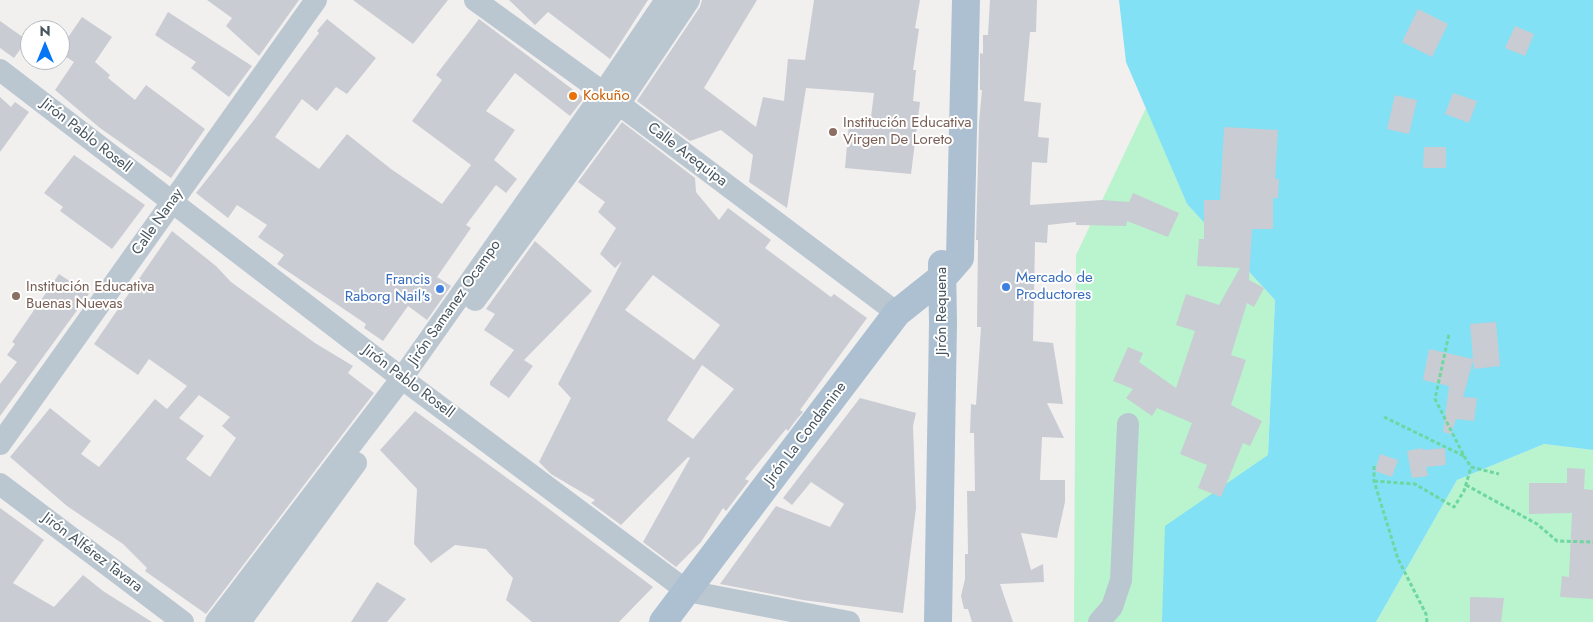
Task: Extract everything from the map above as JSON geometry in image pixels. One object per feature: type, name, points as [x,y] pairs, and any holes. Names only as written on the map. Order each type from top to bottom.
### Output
[{"type":"main road","name":"Jirón Requena","points":[[948,0],[951,267]]},
{"type":"main road","name":"Jirón Requena","points":[[938,622],[943,323],[951,267],[966,0]]},
{"type":"main road","name":"Jirón La Condamine","points":[[663,622],[897,313],[951,267]]},
{"type":"street","name":"Calle Nanay","points":[[0,444],[316,0]]},
{"type":"street","name":"Calle Arequipa","points":[[474,0],[611,99],[897,313]]},
{"type":"street","name":"Jirón Samanez Ocampo","points":[[611,99],[666,0]]},
{"type":"street","name":"Jirón Samanez Ocampo","points":[[240,622],[407,382],[611,99],[689,0]]},
{"type":"street","name":"Jirón Pablo Rosell","points":[[0,70],[407,382],[687,591],[849,622]]},
{"type":"street","name":"Jirón Samanez Ocampo","points":[[216,622],[407,382]]},
{"type":"street","points":[[1099,622],[1112,607],[1120,580],[1128,424]]},
{"type":"street","name":"Jirón Alférez Tavara","points":[[0,484],[183,622]]},
{"type":"path","points":[[1449,334],[1435,399],[1471,467],[1499,474]]},
{"type":"path","points":[[1384,417],[1464,456]]},
{"type":"path","points":[[1374,466],[1374,481],[1398,560],[1426,614],[1427,622]]},
{"type":"path","points":[[1374,481],[1415,484],[1454,507],[1466,485],[1471,467]]},
{"type":"path","points":[[1466,485],[1538,524],[1557,541],[1593,542]]},
{"type":"green space","points":[[1146,108],[1187,204],[1275,300],[1268,455],[1163,622],[1074,622],[1076,255]]},
{"type":"green space","points":[[1544,444],[1593,450],[1593,622],[1376,622],[1457,480]]},
{"type":"water","points":[[1119,0],[1593,0],[1593,450],[1544,444],[1457,480],[1376,622],[1162,622],[1165,526],[1268,455],[1275,300],[1187,204],[1126,62]]},
{"type":"building","points":[[207,0],[299,0],[259,56],[226,26],[232,18]]},
{"type":"building","points":[[353,0],[448,0],[413,44]]},
{"type":"building","points":[[509,0],[648,0],[610,59],[548,12],[535,25]]},
{"type":"building","points":[[702,0],[757,0],[704,88],[756,127],[763,97],[784,101],[788,59],[805,60],[814,0],[920,0],[915,28],[919,29],[913,70],[916,70],[913,101],[920,102],[911,174],[845,168],[849,123],[870,125],[874,93],[806,88],[787,208],[749,182],[753,155],[721,130],[690,141],[637,101],[700,7]]},
{"type":"building","points":[[990,0],[1037,0],[1036,32],[1030,32],[1024,101],[1041,103],[1038,137],[1049,138],[1047,163],[1032,162],[1030,205],[1102,200],[1129,202],[1133,193],[1179,213],[1168,237],[1127,221],[1126,226],[1076,225],[1076,222],[1048,225],[1047,243],[1035,242],[1033,341],[1053,343],[1063,404],[1047,403],[1064,438],[1042,437],[1040,480],[1065,480],[1065,502],[1057,538],[1021,533],[1031,570],[1043,564],[1044,582],[1000,584],[1013,622],[972,622],[968,609],[964,609],[961,596],[965,579],[965,554],[968,554],[967,491],[975,491],[974,433],[970,433],[971,404],[976,405],[981,327],[977,327],[978,240],[976,240],[979,123],[982,90],[980,90],[980,53],[983,54],[983,35],[988,35]]},
{"type":"building","points":[[1418,9],[1448,24],[1432,57],[1402,42]]},
{"type":"building","points":[[168,12],[252,66],[229,97],[191,68],[196,62],[155,35]]},
{"type":"building","points":[[82,17],[112,37],[95,62],[110,75],[108,78],[135,100],[146,85],[205,129],[171,178],[100,128],[55,90],[74,62],[70,59],[70,34]]},
{"type":"building","points":[[327,19],[376,58],[347,94],[336,87],[317,111],[302,99],[275,137],[319,169],[347,134],[391,169],[442,204],[471,165],[412,121],[442,80],[436,75],[479,19],[584,98],[570,116],[515,73],[486,111],[515,130],[494,160],[517,179],[506,193],[496,185],[466,225],[471,228],[437,277],[451,286],[427,320],[408,306],[383,341],[364,328],[366,324],[277,264],[284,255],[258,237],[267,225],[237,205],[228,218],[196,193],[254,120],[319,33],[317,31]]},
{"type":"building","points":[[0,21],[20,35],[20,50],[14,58],[0,48]]},
{"type":"building","points":[[1515,26],[1534,34],[1525,56],[1505,48]]},
{"type":"building","points":[[1453,93],[1477,101],[1469,123],[1445,114]]},
{"type":"building","points":[[1395,95],[1417,100],[1409,134],[1387,129]]},
{"type":"building","points":[[0,97],[11,107],[15,102],[29,112],[0,152]]},
{"type":"building","points":[[622,122],[695,178],[696,192],[719,220],[728,208],[771,240],[765,248],[831,297],[834,294],[867,318],[800,410],[803,412],[788,431],[786,429],[745,479],[749,481],[726,511],[723,508],[701,542],[676,567],[643,542],[690,458],[688,457],[621,525],[591,503],[595,500],[551,474],[539,462],[571,398],[558,384],[622,261],[615,268],[600,254],[616,228],[598,212],[605,202],[578,182]],"holes":[[[653,275],[720,325],[694,360],[625,310]],[[702,365],[734,389],[693,439],[667,420]]]},
{"type":"building","points":[[1224,127],[1278,130],[1275,179],[1279,179],[1278,198],[1273,198],[1273,229],[1252,229],[1249,280],[1264,288],[1254,307],[1247,303],[1231,355],[1246,360],[1231,405],[1262,421],[1250,446],[1243,443],[1221,497],[1198,488],[1207,465],[1180,454],[1192,423],[1157,408],[1152,416],[1126,398],[1133,389],[1113,381],[1128,347],[1143,353],[1139,362],[1176,388],[1195,331],[1176,325],[1186,294],[1219,305],[1240,268],[1197,266],[1199,239],[1204,239],[1204,200],[1220,200]]},
{"type":"building","points":[[1424,147],[1446,147],[1446,168],[1423,168]]},
{"type":"building","points":[[74,155],[145,205],[112,249],[60,211],[63,207],[44,193]]},
{"type":"building","points":[[172,231],[216,266],[231,282],[315,343],[353,366],[348,373],[374,393],[206,614],[145,571],[147,568],[123,544],[67,506],[10,457],[50,408],[91,441],[81,454],[99,467],[155,399],[167,409],[187,386],[149,359],[138,375],[94,344]],"holes":[[[199,395],[230,417],[222,426],[236,438],[210,477],[186,459],[204,436],[179,418]]]},
{"type":"building","points":[[535,241],[592,291],[524,360],[533,366],[509,398],[490,385],[490,382],[514,350],[484,330],[495,314],[486,309]]},
{"type":"building","points":[[59,274],[89,294],[0,416],[0,384],[17,362],[7,355],[15,344],[12,342]]},
{"type":"building","points":[[1496,322],[1500,366],[1474,369],[1473,361],[1463,397],[1477,398],[1474,421],[1456,419],[1451,434],[1443,432],[1449,386],[1423,380],[1429,349],[1473,359],[1470,324]]},
{"type":"building","points":[[860,398],[916,413],[913,426],[916,508],[903,613],[803,600],[720,584],[776,506],[830,527],[844,504],[811,482],[792,505],[783,498]]},
{"type":"building","points":[[415,411],[653,587],[619,622],[532,622],[506,600],[513,578],[486,549],[455,545],[431,563],[414,544],[417,489],[380,450]]},
{"type":"building","points":[[1422,448],[1423,450],[1445,448],[1446,465],[1426,467],[1428,476],[1412,478],[1407,451]]},
{"type":"building","points":[[1380,454],[1398,460],[1392,477],[1375,471]]},
{"type":"building","points":[[1567,468],[1585,469],[1584,489],[1593,490],[1593,599],[1560,597],[1562,576],[1569,577],[1572,513],[1529,514],[1529,483],[1567,483]]},
{"type":"building","points":[[0,508],[44,540],[13,583],[54,607],[83,575],[103,591],[152,622],[0,622]]},
{"type":"building","points":[[377,582],[406,599],[387,622],[351,622]]},
{"type":"building","points":[[1470,597],[1504,598],[1501,622],[1470,622]]},
{"type":"place","name":"Kokuño","points":[[573,96]]},
{"type":"place","name":"Institución Educativa Virgen De Loreto","points":[[833,132]]},
{"type":"place","name":"Mercado de Productores","points":[[1006,287]]},
{"type":"place","name":"Francis Raborg Nail's","points":[[440,289]]},
{"type":"place","name":"Institución Educativa Buenas Nuevas","points":[[16,296]]}]
